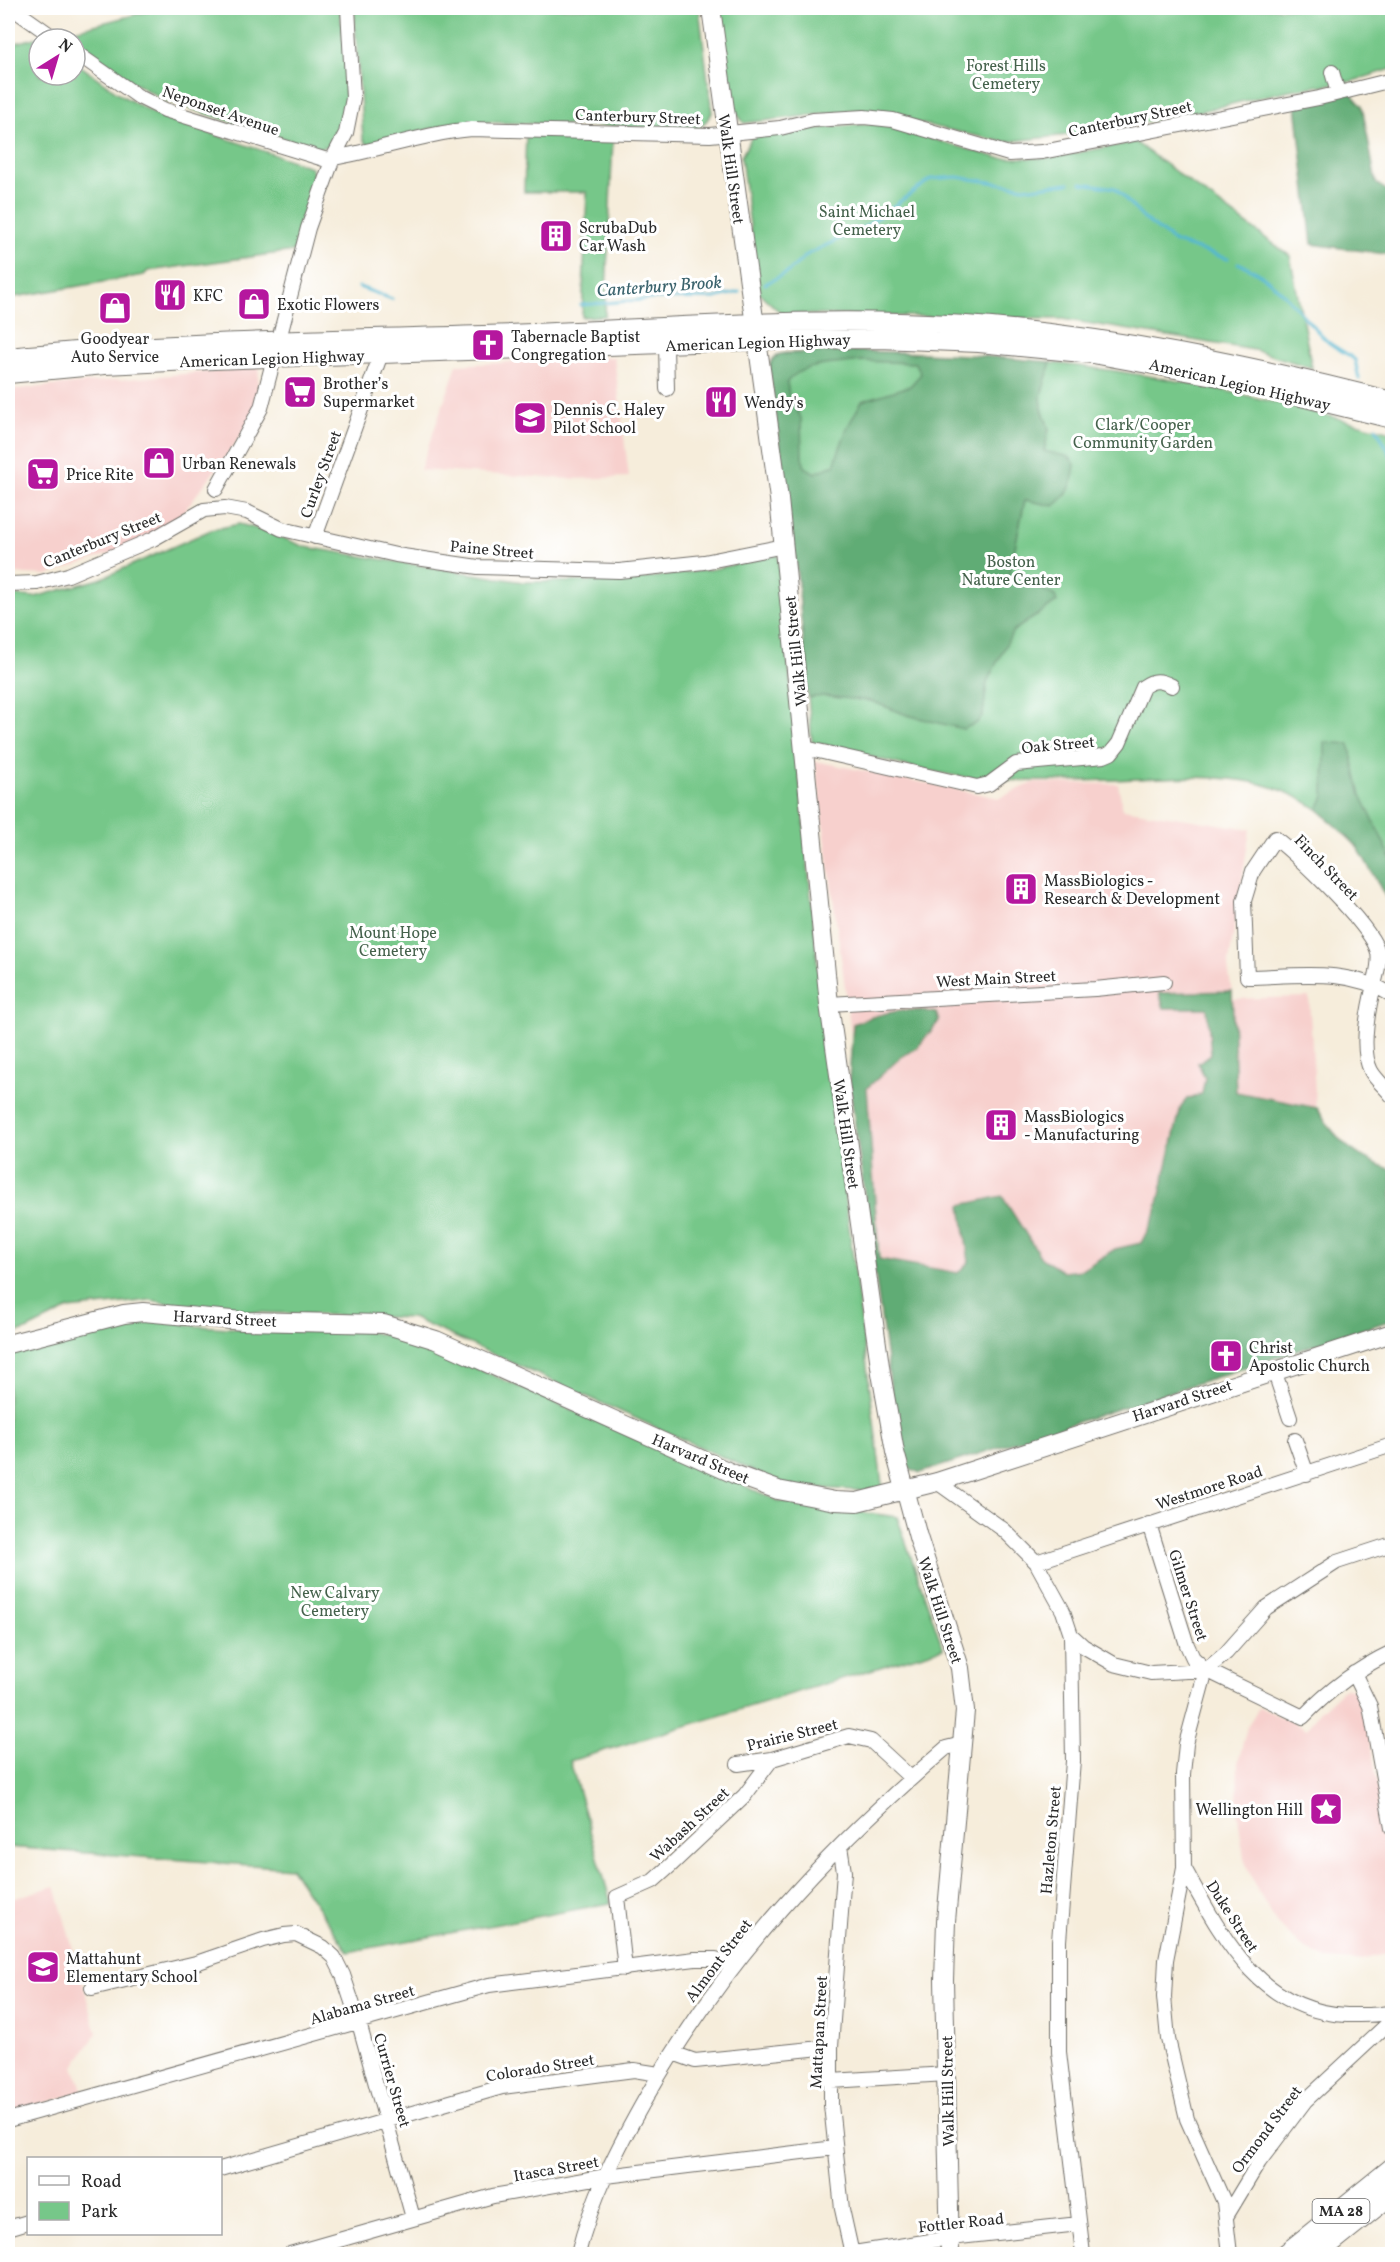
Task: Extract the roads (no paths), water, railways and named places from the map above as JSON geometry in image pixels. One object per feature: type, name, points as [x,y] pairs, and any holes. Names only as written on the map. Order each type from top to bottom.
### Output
[{"type":"highway","name":"MA 28","points":[[1287,2254],[1392,2169]]},
{"type":"highway","name":"MA 28","points":[[1316,2254],[1335,2248],[1392,2193]]},
{"type":"main road","name":"Walk Hill Street","points":[[711,8],[784,546],[830,1004],[881,1373],[895,1452],[918,1537],[960,1668],[965,1711],[946,1921],[944,1980],[950,2246]]},
{"type":"main road","name":"American Legion Highway","points":[[8,357],[278,350],[381,354],[666,344],[846,321],[964,324],[1080,336],[1184,352],[1392,401]]},
{"type":"main road","name":"American Legion Highway","points":[[8,375],[278,350],[563,332],[755,332],[1045,348],[1155,364],[1392,419]]},
{"type":"main road","name":"Harvard Street","points":[[8,1344],[124,1314],[143,1312],[243,1321],[384,1324],[436,1340],[685,1454],[778,1490],[835,1501],[857,1502],[937,1482],[1392,1333]]},
{"type":"street","points":[[12,8],[39,27]]},
{"type":"street","points":[[216,489],[261,408],[308,228],[333,158],[346,133],[354,98],[348,8]]},
{"type":"street","name":"Neponset Avenue","points":[[87,61],[127,89],[165,110],[320,160],[333,158]]},
{"type":"street","points":[[1332,72],[1338,93]]},
{"type":"street","name":"Canterbury Street","points":[[333,158],[370,152],[443,132],[472,129],[727,134],[813,120],[864,117],[893,120],[1009,154],[1031,153],[1338,93],[1392,80]]},
{"type":"street","points":[[666,344],[667,388]]},
{"type":"street","name":"Curley Street","points":[[315,537],[381,354]]},
{"type":"street","name":"Paine Street","points":[[204,510],[225,508],[247,512],[282,529],[315,537],[415,558],[478,567],[619,571],[704,562],[784,546]]},
{"type":"street","name":"Canterbury Street","points":[[8,584],[37,583],[68,575],[153,539],[204,510]]},
{"type":"street","name":"Oak Street","points":[[805,748],[977,787],[989,784],[1016,764],[1104,756],[1119,743],[1143,687],[1151,681],[1161,681],[1172,686]]},
{"type":"street","name":"Finch Street","points":[[1374,985],[1335,975],[1247,977],[1244,901],[1253,871],[1275,838],[1306,865],[1377,948],[1378,959],[1374,985],[1366,1010],[1367,1054],[1371,1071],[1392,1096]]},
{"type":"street","name":"West Main Street","points":[[830,1004],[1083,990],[1164,982]]},
{"type":"street","points":[[1374,985],[1392,995]]},
{"type":"street","points":[[1274,1370],[1290,1418]]},
{"type":"street","points":[[1295,1440],[1307,1474]]},
{"type":"street","name":"Westmore Road","points":[[1036,1562],[1392,1445]]},
{"type":"street","name":"Hazleton Street","points":[[937,1482],[1004,1530],[1036,1562],[1063,1611],[1071,1635],[1073,1761],[1061,1907],[1058,1985],[1060,2058],[1083,2254]]},
{"type":"street","name":"Gilmer Street","points":[[1149,1524],[1187,1645],[1193,1658],[1206,1670]]},
{"type":"street","points":[[1230,2254],[1227,2215],[1186,2119],[1168,2039],[1164,1997],[1166,1960],[1184,1868],[1183,1774],[1186,1744],[1206,1670],[1226,1653],[1266,1608],[1296,1586],[1337,1562],[1392,1544]]},
{"type":"street","points":[[1071,1635],[1083,1646],[1114,1664],[1132,1670],[1151,1672],[1206,1670],[1303,1717],[1332,1689],[1354,1673],[1392,1652]]},
{"type":"street","points":[[1354,1673],[1370,1707],[1392,1828]]},
{"type":"street","name":"Prairie Street","points":[[738,1764],[772,1759],[849,1736],[871,1741],[912,1778]]},
{"type":"street","name":"Almont Street","points":[[578,2254],[606,2176],[630,2125],[659,2074],[733,1965],[768,1922],[840,1846],[946,1748],[962,1744]]},
{"type":"street","name":"Wabash Street","points":[[625,1969],[617,1897],[653,1881],[671,1865],[745,1795],[772,1759]]},
{"type":"street","name":"Mattapan Street","points":[[840,1846],[844,1872],[831,2047],[831,2081],[842,2209],[852,2254]]},
{"type":"street","name":"Duke Street","points":[[1184,1868],[1233,1952],[1278,1995],[1327,2014],[1371,2017],[1392,2012]]},
{"type":"street","name":"Currier Street","points":[[92,1988],[196,1963],[263,1940],[296,1934],[323,1947],[334,1957],[359,2023],[413,2218]]},
{"type":"street","name":"Alabama Street","points":[[8,2120],[489,1985],[695,1959],[717,1959],[733,1965]]},
{"type":"street","name":"Ormond Street","points":[[1227,2215],[1259,2162],[1305,2101],[1392,2020]]},
{"type":"street","points":[[673,2053],[695,2061],[831,2047]]},
{"type":"street","name":"Colorado Street","points":[[222,2168],[502,2087],[634,2070],[659,2074]]},
{"type":"street","points":[[831,2081],[947,2074]]},
{"type":"street","name":"Itasca Street","points":[[290,2254],[493,2196],[606,2176],[835,2148]]},
{"type":"street","points":[[8,2228],[27,2222]]},
{"type":"street","name":"Fottler Road","points":[[847,2254],[950,2246],[1079,2224]]},
{"type":"waterway","name":"Canterbury Brook","points":[[765,284],[788,272],[808,254],[866,226],[931,179],[957,177],[1031,188],[1069,183]]},
{"type":"waterway","name":"Canterbury Brook","points":[[1081,183],[1115,188],[1143,218],[1175,242],[1228,259]]},
{"type":"waterway","name":"Canterbury Brook","points":[[1238,263],[1277,287],[1328,342],[1355,360],[1359,379]]},
{"type":"waterway","name":"Canterbury Brook","points":[[359,287],[392,299]]},
{"type":"waterway","name":"Canterbury Brook","points":[[581,305],[652,299],[715,298],[739,292]]},
{"type":"waterway","name":"Canterbury Brook","points":[[1376,428],[1392,457]]},
{"type":"place","name":"ScrubaDub Car Wash","points":[[556,236]]},
{"type":"place","name":"KFC","points":[[170,295]]},
{"type":"place","name":"Exotic Flowers","points":[[254,304]]},
{"type":"place","name":"Goodyear Auto Service","points":[[115,308]]},
{"type":"place","name":"Tabernacle Baptist Congregation","points":[[488,345]]},
{"type":"place","name":"Brother’s Supermarket","points":[[300,392]]},
{"type":"place","name":"Wendy's","points":[[721,402]]},
{"type":"place","name":"Dennis C. Haley Pilot School","points":[[530,418]]},
{"type":"place","name":"Urban Renewals","points":[[159,463]]},
{"type":"place","name":"Price Rite","points":[[43,474]]},
{"type":"place","name":"MassBiologics - Research & Development","points":[[1021,889]]},
{"type":"place","name":"MassBiologics - Manufacturing","points":[[1001,1125]]},
{"type":"place","name":"Christ Apostolic Church","points":[[1226,1356]]},
{"type":"place","name":"Wellington Hill","points":[[1326,1809]]},
{"type":"place","name":"Mattahunt Elementary School","points":[[43,1967]]},
{"type":"park label","name":"Forest Hills Cemetery","points":[[1006,74]]},
{"type":"park label","name":"Saint Michael Cemetery","points":[[867,220]]},
{"type":"park label","name":"Clark/Cooper Community Garden","points":[[1143,433]]},
{"type":"park label","name":"Boston Nature Center","points":[[1011,570]]},
{"type":"park label","name":"Mount Hope Cemetery","points":[[393,941]]},
{"type":"park label","name":"New Calvary Cemetery","points":[[335,1601]]}]
